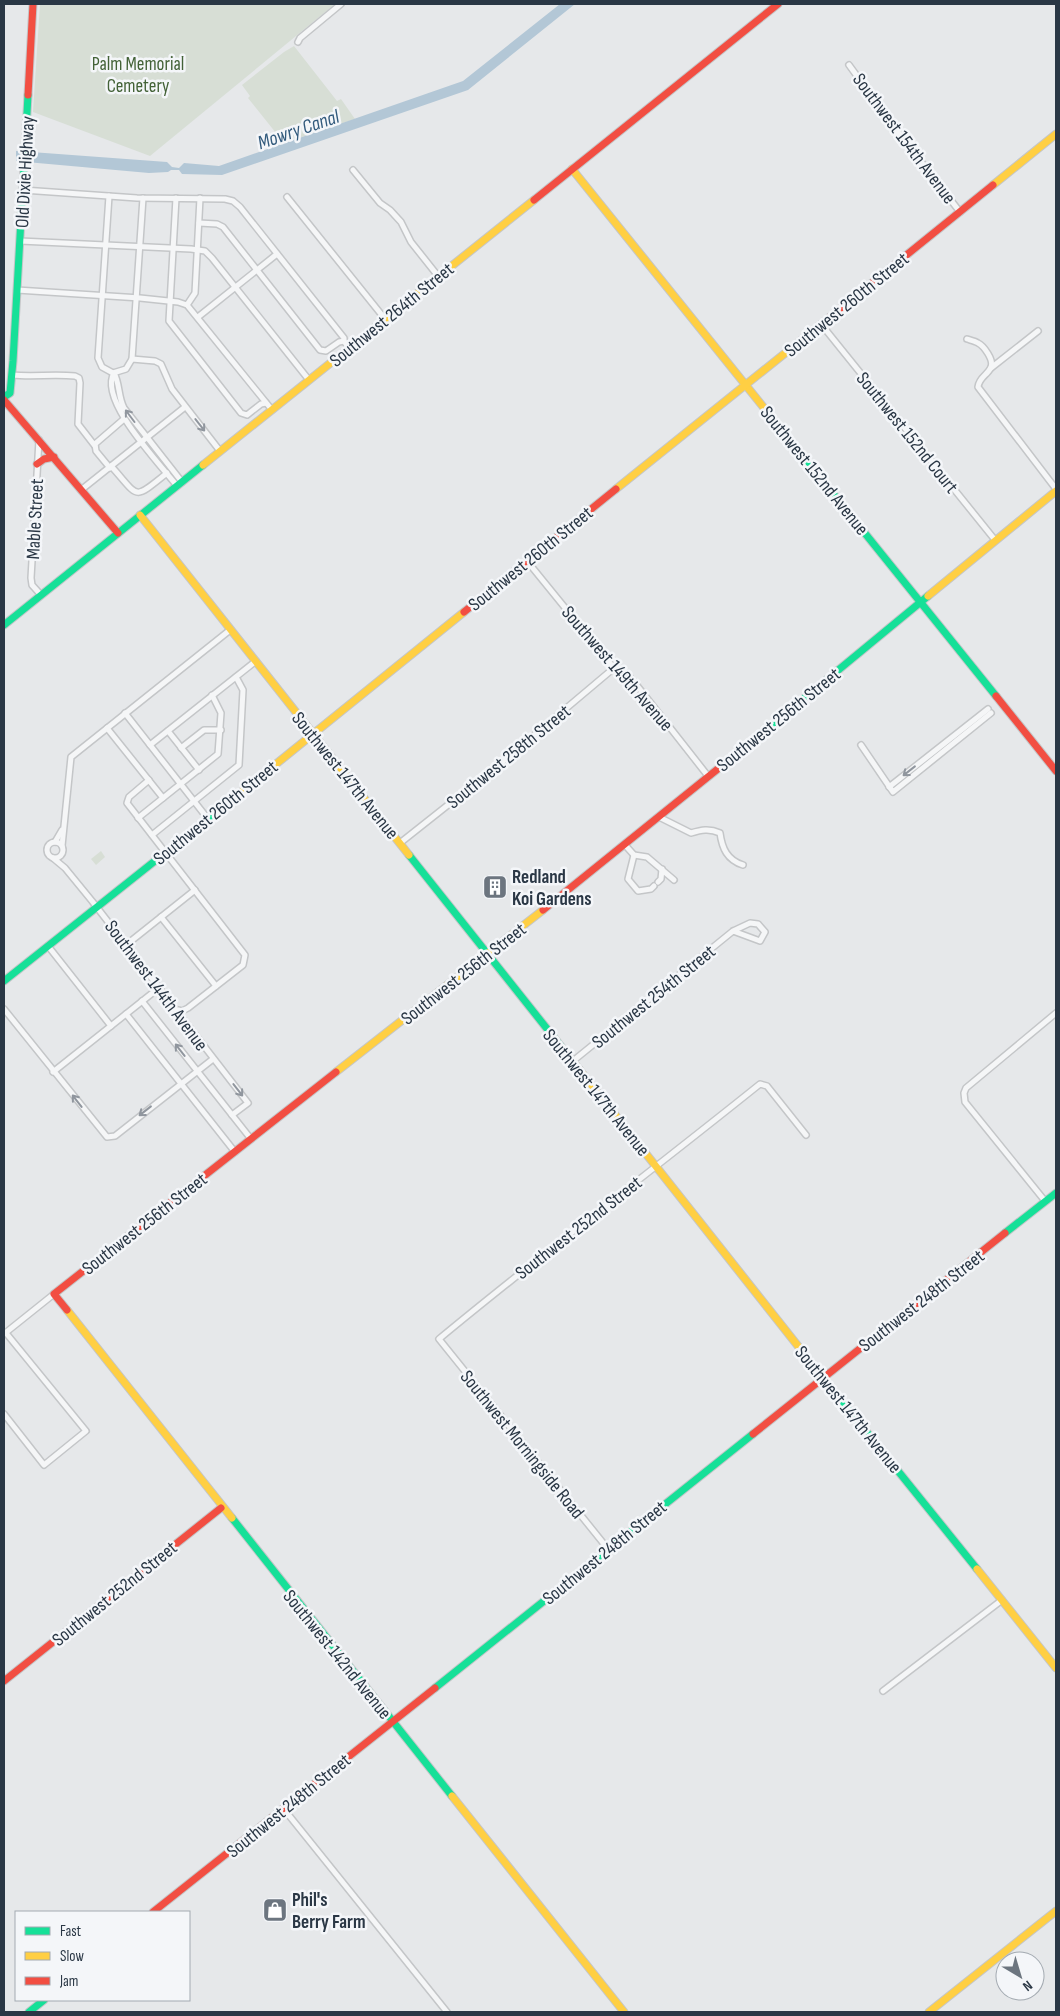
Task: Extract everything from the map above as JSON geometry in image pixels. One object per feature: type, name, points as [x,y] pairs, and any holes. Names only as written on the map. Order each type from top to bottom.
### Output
[{"type":"street","name":"Old Dixie Highway","points":[[4,398],[10,393],[12,375],[33,4]]},
{"type":"street","points":[[298,42],[300,38],[341,4]]},
{"type":"street","name":"Southwest 264th Street","points":[[4,625],[778,4]]},
{"type":"street","name":"Southwest 154th Avenue","points":[[849,65],[960,212]]},
{"type":"street","name":"Southwest 260th Street","points":[[4,981],[208,819],[1056,134]]},
{"type":"street","name":"Southwest 152nd Avenue","points":[[572,169],[922,601],[1056,771]]},
{"type":"street","points":[[353,170],[380,203],[390,210],[400,222],[411,242],[438,276]]},
{"type":"street","points":[[23,190],[142,198],[228,199],[237,203],[344,338],[349,348]]},
{"type":"street","points":[[109,196],[98,358],[102,367],[114,373],[117,378],[122,405],[144,440],[167,473],[180,484]]},
{"type":"street","points":[[287,197],[385,318]]},
{"type":"street","points":[[142,198],[132,360],[126,369],[114,373],[111,379],[111,392],[124,419],[180,484]]},
{"type":"street","points":[[176,198],[168,317],[170,324],[241,413],[247,414],[261,404],[266,403]]},
{"type":"street","points":[[187,305],[195,293],[200,198]]},
{"type":"street","points":[[199,223],[221,226],[320,350],[326,351],[338,342],[344,341]]},
{"type":"street","points":[[20,241],[197,249],[209,254],[309,380]]},
{"type":"street","points":[[198,317],[278,254]]},
{"type":"street","points":[[17,290],[102,295],[187,305],[272,410]]},
{"type":"street","name":"Southwest 152nd Court","points":[[821,324],[995,540]]},
{"type":"street","points":[[1038,331],[991,368],[978,381],[978,387],[1056,490]]},
{"type":"street","points":[[966,339],[979,343],[992,362],[991,368]]},
{"type":"street","points":[[132,360],[160,363],[169,384],[179,399],[220,452]]},
{"type":"street","points":[[12,375],[35,377],[48,374],[78,378],[80,383],[78,424],[95,446],[96,451],[133,491],[138,494],[143,492],[167,473]]},
{"type":"street","points":[[4,398],[118,533]]},
{"type":"street","points":[[81,490],[185,407]]},
{"type":"street","points":[[95,446],[98,440],[124,419]]},
{"type":"street","name":"Mable Street","points":[[39,440],[31,578],[32,585],[41,595]]},
{"type":"street","points":[[37,464],[44,458],[54,458]]},
{"type":"street","name":"Southwest 256th Street","points":[[5,1333],[625,845],[1056,490]]},
{"type":"street","name":"Southwest 147th Avenue","points":[[140,516],[1056,1668]]},
{"type":"street","name":"Southwest 149th Avenue","points":[[527,561],[614,668],[626,674],[635,683],[708,776]]},
{"type":"street","points":[[65,868],[62,830],[70,760],[74,754],[230,630]]},
{"type":"street","points":[[150,745],[256,661]]},
{"type":"street","name":"Southwest 258th Street","points":[[400,843],[506,759],[614,668]]},
{"type":"street","points":[[152,835],[237,768],[240,762],[243,690],[236,677]]},
{"type":"street","points":[[138,818],[218,754],[220,710],[212,695]]},
{"type":"street","points":[[861,745],[889,787],[990,711]]},
{"type":"street","points":[[125,713],[208,819]]},
{"type":"street","points":[[107,728],[163,798]]},
{"type":"street","points":[[181,748],[204,730],[220,730]]},
{"type":"street","points":[[168,731],[199,770]]},
{"type":"street","points":[[149,780],[127,800],[128,805],[246,955],[243,965],[186,1009],[178,1010]]},
{"type":"street","points":[[659,817],[690,833],[704,830],[720,832],[722,844],[729,858],[743,865]]},
{"type":"street","points":[[62,830],[55,842],[50,844],[47,849],[49,855],[53,858],[60,856],[63,852]]},
{"type":"street","points":[[55,842],[62,846]]},
{"type":"street","points":[[625,845],[634,855],[647,857],[674,880]]},
{"type":"street","points":[[634,855],[628,879],[638,891],[651,889],[661,879],[662,869]]},
{"type":"street","name":"Southwest 144th Avenue","points":[[53,858],[65,868],[97,907],[248,1103],[232,1115]]},
{"type":"street","points":[[126,944],[195,890]]},
{"type":"street","points":[[161,917],[216,986]]},
{"type":"street","points":[[750,922],[758,924],[765,932],[760,941],[733,931],[750,922]]},
{"type":"street","name":"Southwest 254th Street","points":[[573,1061],[733,931]]},
{"type":"street","points":[[48,946],[111,1026]]},
{"type":"street","points":[[53,1072],[160,987]]},
{"type":"street","points":[[142,1001],[251,1139]]},
{"type":"street","points":[[4,1009],[103,1134],[109,1137],[115,1136],[213,1059]]},
{"type":"street","points":[[1045,1202],[965,1102],[964,1094],[966,1088],[1056,1013]]},
{"type":"street","points":[[126,1014],[235,1152]]},
{"type":"street","name":"Southwest 252nd Street","points":[[439,1339],[532,1263],[657,1167],[760,1084],[767,1086],[806,1135]]},
{"type":"street","name":"Southwest 248th Street","points":[[154,1911],[1056,1192]]},
{"type":"street","name":"Southwest 142nd Avenue","points":[[54,1294],[221,1508],[624,2012]]},
{"type":"street","points":[[4,1414],[44,1465],[86,1431],[5,1333]]},
{"type":"street","name":"Southwest Morningside Road","points":[[439,1339],[608,1549]]},
{"type":"street","name":"Southwest 252nd Street","points":[[5,1678],[221,1508]]},
{"type":"street","points":[[883,1691],[1002,1600]]},
{"type":"street","points":[[284,1808],[447,2012]]},
{"type":"street","points":[[929,2012],[1056,1911]]},
{"type":"street","points":[[28,2012],[43,2001]]},
{"type":"green space","name":"Palm Memorial Cemetery","points":[[40,4],[335,4],[150,156],[33,112]]},
{"type":"green space","points":[[294,46],[337,101],[341,99],[355,119],[284,143],[248,98],[250,96],[242,85]]},
{"type":"green space","points":[[101,851],[105,857],[96,865],[91,859]]},
{"type":"water","points":[[560,4],[575,4],[468,90],[222,175],[182,174],[179,170],[149,173],[4,160],[4,150],[167,162],[172,167],[179,168],[184,163],[219,166],[463,81]]},
{"type":"pier","points":[[5,150],[16,150],[16,163],[4,163]]},
{"type":"traffic: fast","points":[[4,397],[10,393],[13,361],[28,95]]},
{"type":"traffic: fast","points":[[785,434],[996,696]]},
{"type":"traffic: fast","points":[[4,625],[203,465]]},
{"type":"traffic: fast","points":[[745,747],[928,596]]},
{"type":"traffic: fast","points":[[4,981],[229,802]]},
{"type":"traffic: fast","points":[[409,855],[571,1059]]},
{"type":"traffic: fast","points":[[1005,1233],[1056,1193]]},
{"type":"traffic: fast","points":[[832,1389],[977,1569]]},
{"type":"traffic: fast","points":[[435,1688],[753,1434]]},
{"type":"traffic: fast","points":[[232,1518],[452,1796]]},
{"type":"traffic: fast","points":[[29,2012],[43,2001]]},
{"type":"traffic: slow","points":[[993,185],[1056,134]]},
{"type":"traffic: slow","points":[[572,169],[785,434]]},
{"type":"traffic: slow","points":[[203,465],[534,200]]},
{"type":"traffic: slow","points":[[616,489],[794,346]]},
{"type":"traffic: slow","points":[[928,596],[1056,491]]},
{"type":"traffic: slow","points":[[140,515],[409,855]]},
{"type":"traffic: slow","points":[[229,802],[464,612]]},
{"type":"traffic: slow","points":[[336,1072],[543,910]]},
{"type":"traffic: slow","points":[[571,1059],[832,1389]]},
{"type":"traffic: slow","points":[[67,1310],[232,1518]]},
{"type":"traffic: slow","points":[[977,1569],[1056,1668]]},
{"type":"traffic: slow","points":[[452,1796],[624,2012]]},
{"type":"traffic: slow","points":[[929,2012],[1056,1911]]},
{"type":"traffic: jam","points":[[28,95],[33,4]]},
{"type":"traffic: jam","points":[[534,200],[778,4]]},
{"type":"traffic: jam","points":[[794,346],[993,185]]},
{"type":"traffic: jam","points":[[4,400],[118,533]]},
{"type":"traffic: jam","points":[[37,464],[44,459],[54,457]]},
{"type":"traffic: jam","points":[[464,612],[616,489]]},
{"type":"traffic: jam","points":[[996,696],[1056,771]]},
{"type":"traffic: jam","points":[[543,910],[745,747]]},
{"type":"traffic: jam","points":[[67,1310],[54,1294],[336,1072]]},
{"type":"traffic: jam","points":[[753,1434],[1005,1233]]},
{"type":"traffic: jam","points":[[4,1681],[221,1508]]},
{"type":"traffic: jam","points":[[154,1911],[435,1688]]},
{"type":"place","name":"Redland Koi Gardens","points":[[495,887]]},
{"type":"place","name":"Phil's Berry Farm","points":[[275,1910]]},
{"type":"water label","name":"Mowry Canal","points":[[298,129]]}]
